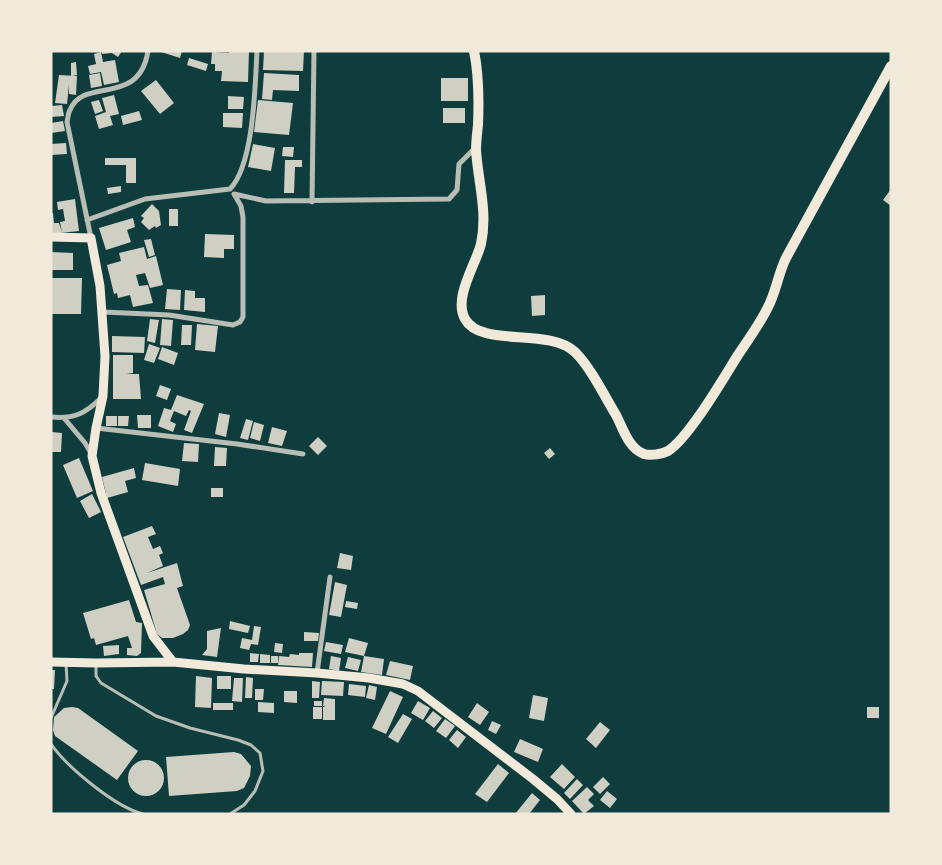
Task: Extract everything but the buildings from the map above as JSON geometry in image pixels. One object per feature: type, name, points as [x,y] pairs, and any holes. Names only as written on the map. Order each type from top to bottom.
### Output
[{"type":"highway","points":[[474,51],[477,75],[476,147],[484,202],[484,224],[480,246],[464,288],[461,305],[464,319],[475,330],[493,334],[543,339],[564,344],[576,353],[588,369],[630,442],[638,451],[647,455],[660,454],[669,450],[691,426],[768,308],[784,262],[891,66]]},
{"type":"main road","points":[[51,237],[91,238],[100,286],[105,356],[103,396],[92,456],[101,493],[153,636],[173,662]]},
{"type":"main road","points":[[51,662],[173,662],[244,669],[317,673],[369,678],[403,684],[418,690],[533,779],[557,799],[571,814]]},
{"type":"street","points":[[91,238],[67,122],[70,110],[75,102],[83,96],[124,86],[135,81],[144,68],[148,51]]},
{"type":"street","points":[[103,312],[169,315],[233,324],[240,322],[243,317],[243,217],[241,206],[233,189],[244,162],[252,127],[257,51]]},
{"type":"street","points":[[312,202],[314,51]]},
{"type":"street","points":[[87,220],[145,199],[233,189],[266,201],[312,202],[449,199],[457,190],[459,164],[476,147]]},
{"type":"street","points":[[51,417],[64,418],[80,415],[91,408],[103,396]]},
{"type":"street","points":[[64,418],[85,443],[92,456]]},
{"type":"street","points":[[96,428],[237,444],[303,454]]},
{"type":"street","points":[[317,673],[330,577]]},
{"type":"lane","points":[[51,718],[68,680],[66,662]]},
{"type":"lane","points":[[96,663],[96,676],[101,683],[156,716],[190,728],[238,740],[251,745],[260,753],[263,771],[255,790],[244,805],[230,814]]},
{"type":"lane","points":[[51,744],[60,756],[94,785],[133,811],[143,814]]}]
